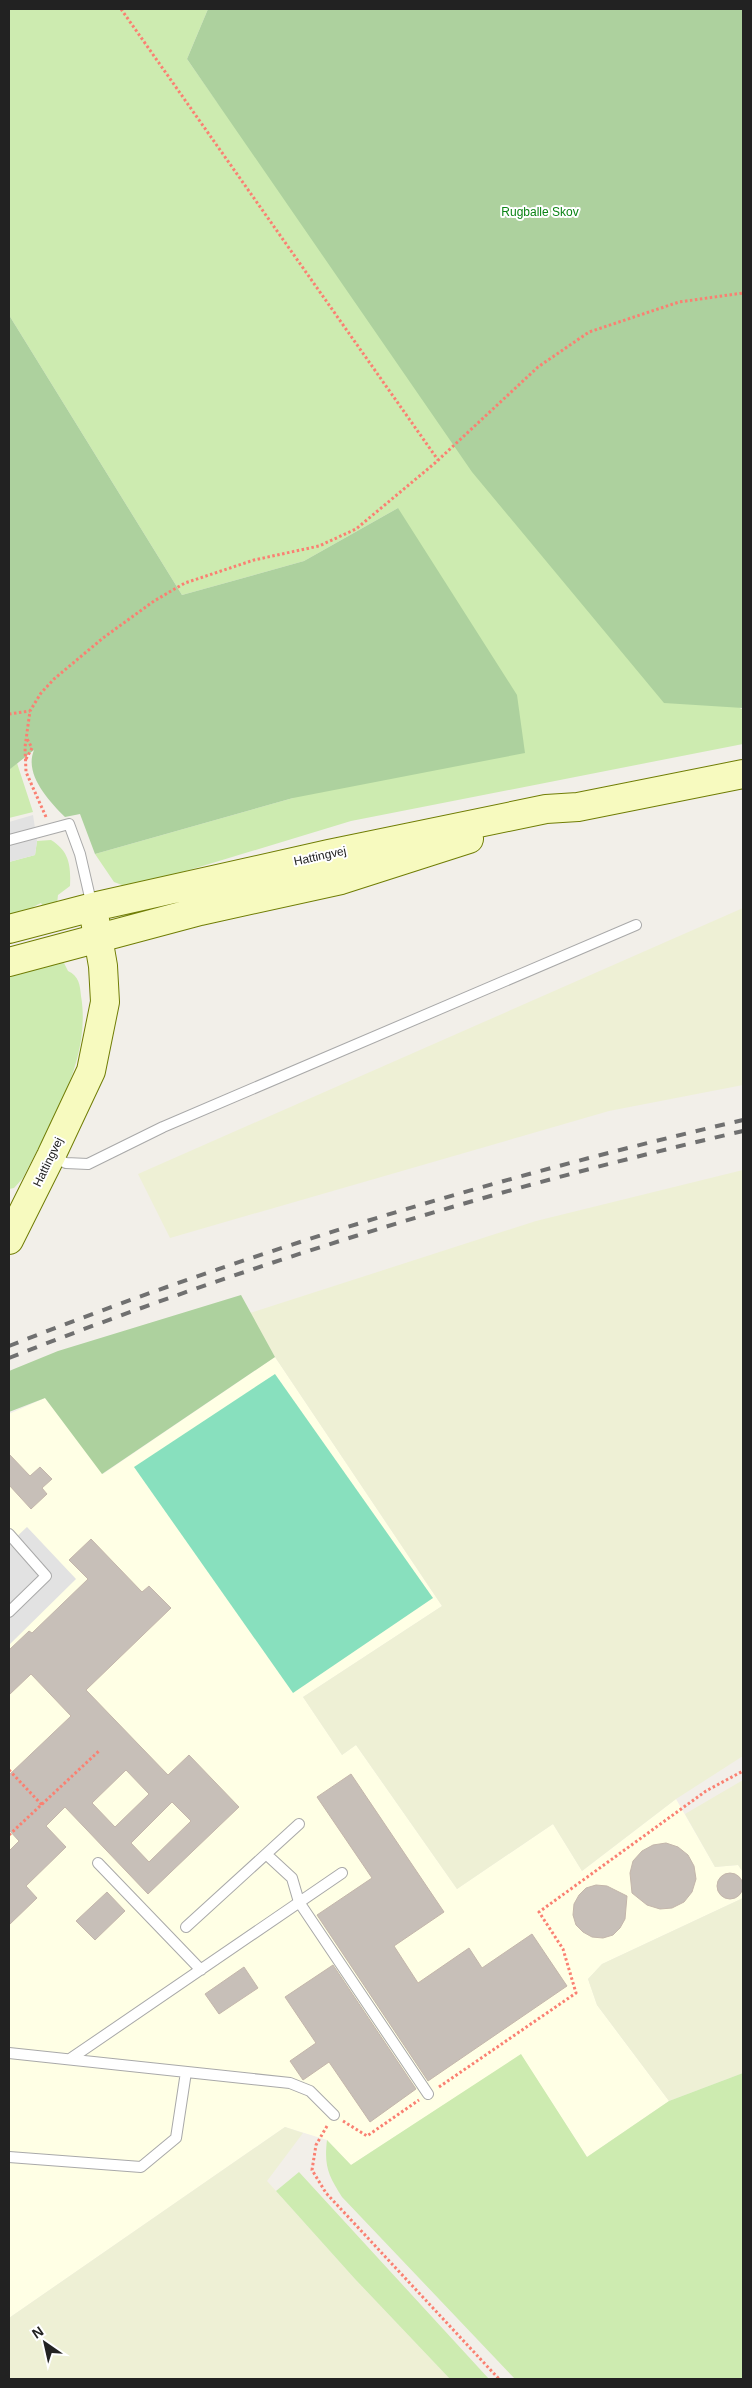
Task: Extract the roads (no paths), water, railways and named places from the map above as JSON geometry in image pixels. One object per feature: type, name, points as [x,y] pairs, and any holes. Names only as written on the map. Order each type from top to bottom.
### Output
[{"type":"street","name":"Hattingvej","points":[[9,1240],[16,1207],[52,1156],[91,1071],[105,1002],[104,966],[93,907],[329,854],[546,809],[578,807],[743,774]]},
{"type":"street","name":"Hattingvej","points":[[9,962],[200,911],[341,880],[472,839],[547,819],[578,807]]},
{"type":"street","points":[[99,937],[107,921],[117,915],[268,878],[329,854]]},
{"type":"street","points":[[9,929],[93,907]]},
{"type":"lane","points":[[9,840],[68,824],[80,854],[93,907]]},
{"type":"lane","points":[[52,1156],[66,1163],[88,1164],[163,1127],[636,925]]},
{"type":"lane","points":[[9,1534],[46,1576],[9,1612]]},
{"type":"lane","points":[[186,1927],[300,1824]]},
{"type":"lane","points":[[266,1854],[292,1878],[299,1902],[428,2094]]},
{"type":"lane","points":[[98,1863],[201,1970]]},
{"type":"lane","points":[[70,2059],[342,1873]]},
{"type":"lane","points":[[9,2053],[290,2083],[310,2091],[334,2115]]},
{"type":"lane","points":[[9,2157],[141,2167],[176,2138],[186,2072]]},
{"type":"railway","points":[[9,1346],[189,1279],[280,1248],[464,1192],[743,1120]]},
{"type":"railway","points":[[9,1358],[189,1291],[372,1231],[557,1178],[743,1131]]},
{"type":"park label","name":"Rugballe Skov","points":[[540,212]]}]
